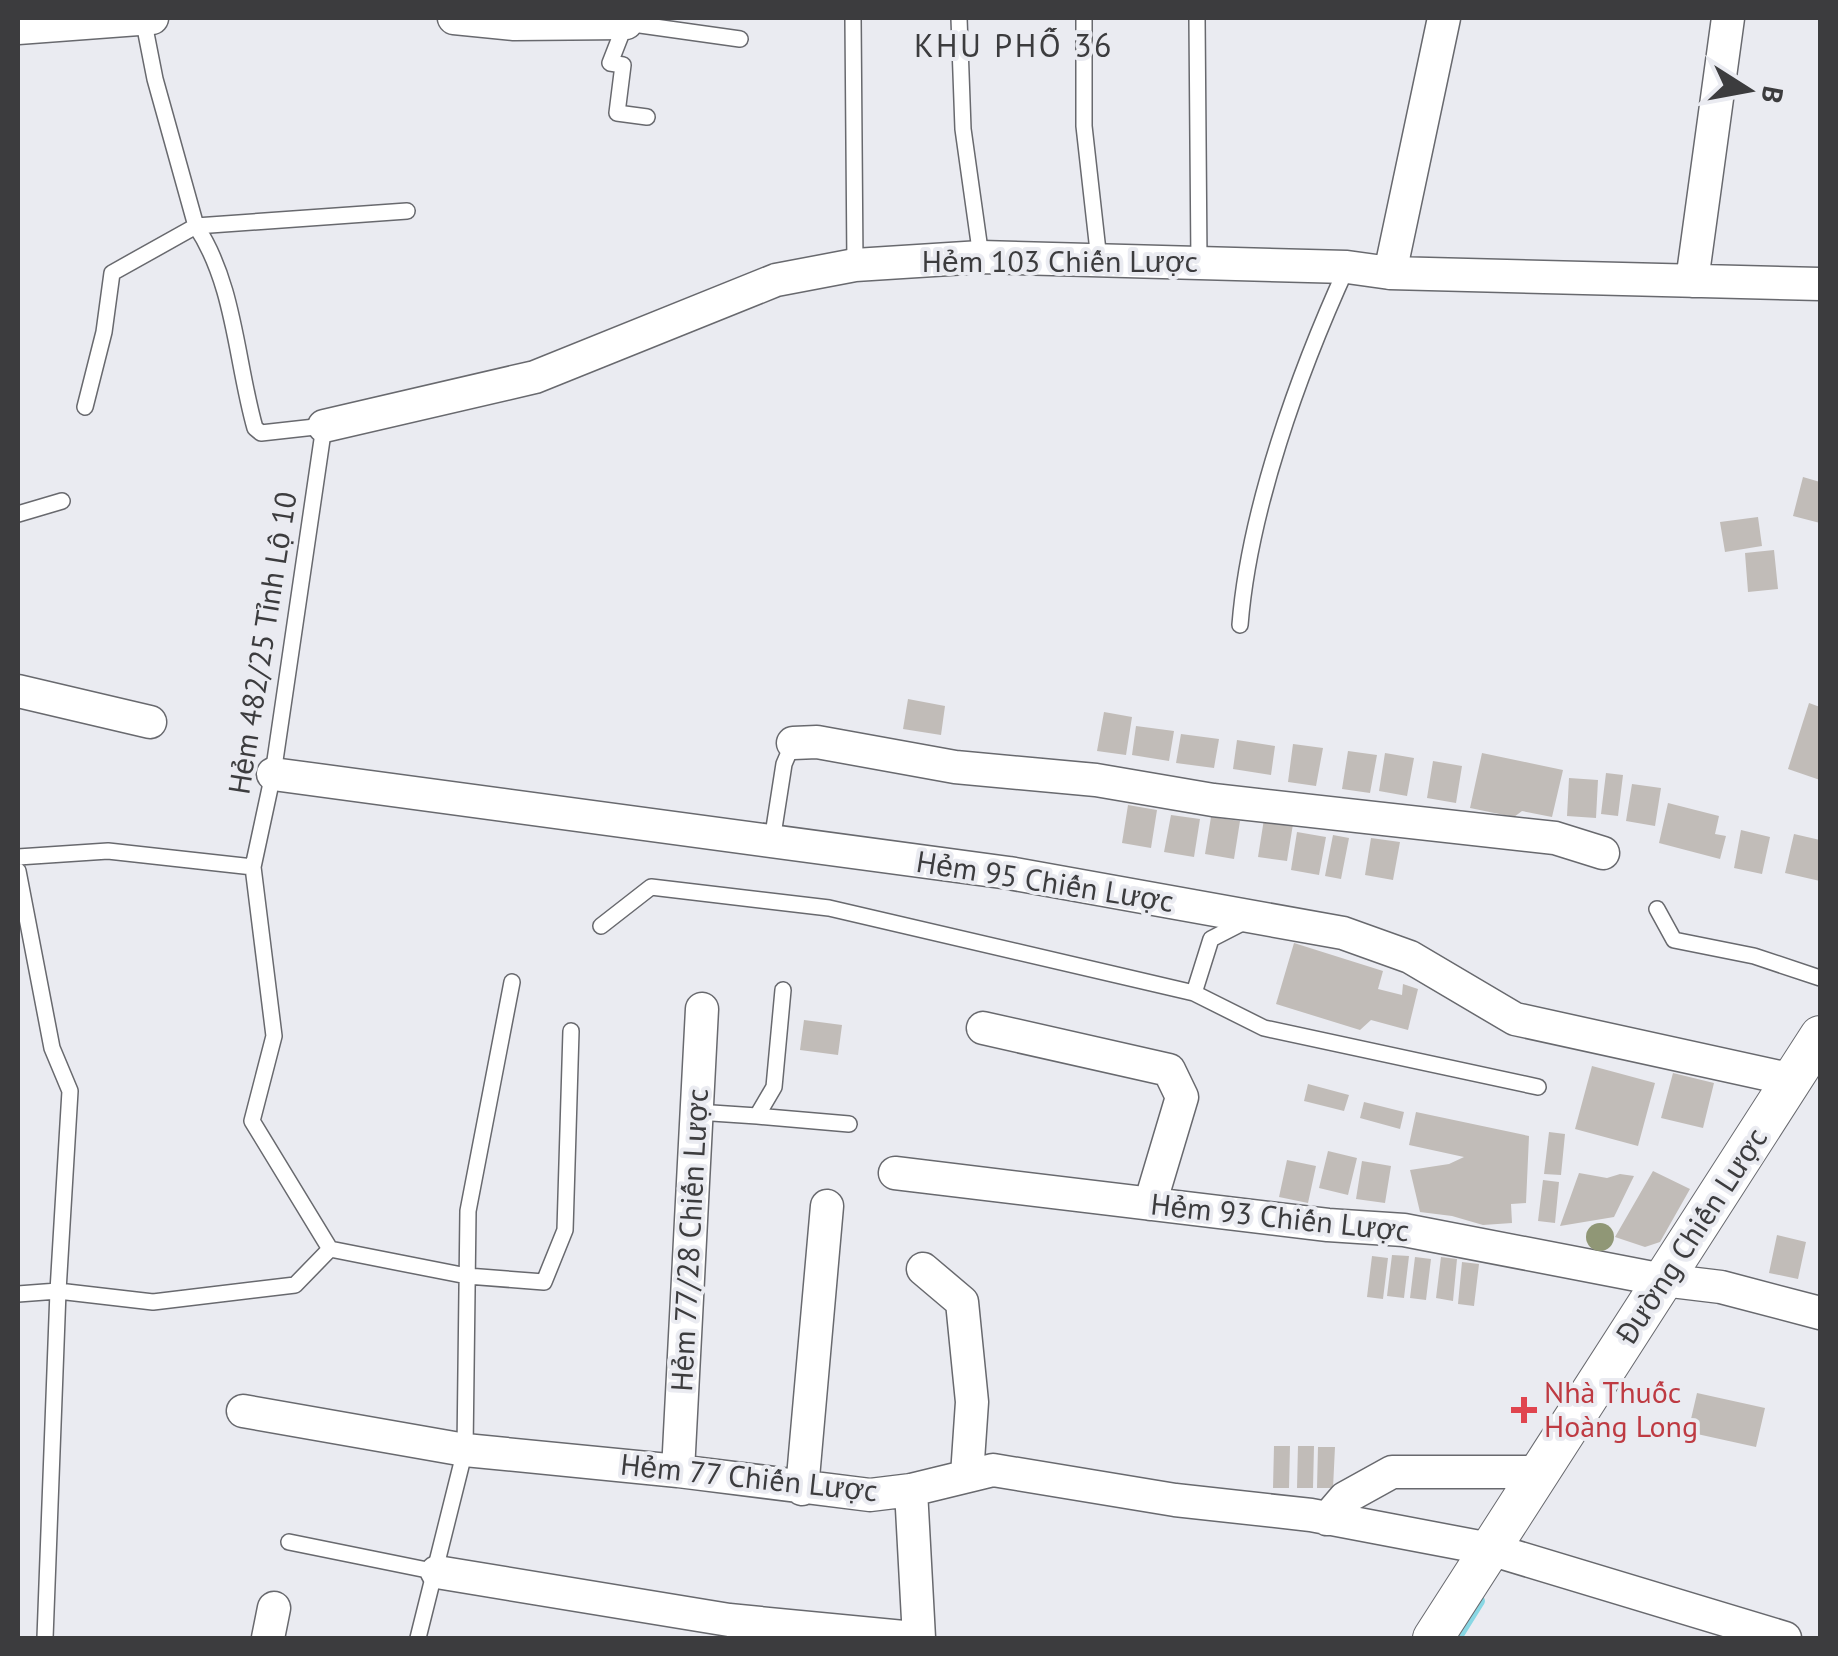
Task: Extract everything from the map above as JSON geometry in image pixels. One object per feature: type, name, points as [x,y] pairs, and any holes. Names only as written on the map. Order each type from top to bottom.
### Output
[{"type":"street","points":[[18,28],[152,18]]},
{"type":"street","points":[[454,18],[514,24],[626,20]]},
{"type":"street","points":[[1390,273],[1444,18]]},
{"type":"street","points":[[1692,281],[1728,18]]},
{"type":"street","name":"Hẻm 103 Chiến Lược","points":[[324,426],[535,376],[776,280],[855,265],[980,257],[1820,284]]},
{"type":"street","points":[[18,691],[150,722]]},
{"type":"street","points":[[793,743],[816,742],[955,768],[1096,780],[1213,800],[1556,838],[1603,854]]},
{"type":"street","name":"Hẻm 95 Chiến Lược","points":[[273,774],[1009,873],[1342,934],[1410,957],[1515,1019],[1793,1080]]},
{"type":"street","name":"Hẻm 77/28 Chiến Lược","points":[[678,1471],[702,1009]]},
{"type":"street","points":[[983,1028],[1168,1070],[1182,1098],[1150,1204]]},
{"type":"street","name":"Đường Chiến Lược","points":[[1433,1638],[1504,1553],[1540,1472],[1820,1036]]},
{"type":"street","name":"Hẻm 93 Chiến Lược","points":[[895,1173],[1328,1225],[1404,1230],[1663,1280],[1721,1287],[1820,1312]]},
{"type":"street","points":[[802,1489],[827,1206]]},
{"type":"street","points":[[923,1269],[962,1302],[972,1402],[967,1476]]},
{"type":"street","name":"Hẻm 77 Chiến Lược","points":[[243,1411],[465,1450],[678,1471],[870,1496],[993,1470],[1175,1500],[1327,1519],[1504,1553],[1786,1638]]},
{"type":"street","points":[[1327,1519],[1345,1498],[1392,1472],[1540,1472]]},
{"type":"street","points":[[437,1572],[729,1620],[916,1638],[911,1490]]},
{"type":"lane","points":[[143,18],[154,79],[196,226],[210,247],[223,281],[255,428],[261,432],[324,426]]},
{"type":"lane","points":[[853,18],[855,265]]},
{"type":"lane","points":[[959,18],[963,129],[980,257]]},
{"type":"lane","points":[[1084,18],[1084,126],[1099,260]]},
{"type":"lane","points":[[1197,18],[1199,262]]},
{"type":"lane","points":[[647,117],[616,113],[623,65],[610,63],[626,20],[740,39]]},
{"type":"lane","points":[[85,407],[104,332],[112,273],[196,226],[407,210]]},
{"type":"lane","points":[[1240,625],[1243,588],[1259,512],[1320,327],[1347,268]]},
{"type":"lane","name":"Hẻm 482/25 Tỉnh Lộ 10","points":[[324,426],[273,774],[253,868],[274,1036],[252,1121],[330,1249]]},
{"type":"lane","points":[[18,514],[62,501]]},
{"type":"lane","points":[[772,841],[784,764],[793,743]]},
{"type":"lane","points":[[18,857],[108,851],[253,868]]},
{"type":"lane","points":[[18,871],[52,1048],[70,1091],[58,1291],[46,1638]]},
{"type":"lane","points":[[601,926],[651,887],[829,908],[1194,993],[1264,1028],[1538,1086]]},
{"type":"lane","points":[[1657,909],[1674,940],[1754,956],[1820,978]]},
{"type":"lane","points":[[1194,993],[1211,939],[1254,917]]},
{"type":"lane","points":[[418,1638],[465,1450],[468,1212],[512,982]]},
{"type":"lane","points":[[757,1116],[774,1088],[783,990]]},
{"type":"lane","points":[[18,1294],[58,1291],[153,1302],[296,1285],[330,1249],[467,1276],[544,1282],[565,1230],[571,1031]]},
{"type":"lane","points":[[697,1112],[849,1124]]},
{"type":"lane","points":[[289,1542],[437,1572]]},
{"type":"building","points":[[1803,477],[1820,482],[1820,523],[1793,516]]},
{"type":"building","points":[[1758,517],[1762,546],[1725,552],[1720,522]]},
{"type":"building","points":[[1774,550],[1778,589],[1748,592],[1745,553]]},
{"type":"building","points":[[908,699],[945,706],[941,735],[903,729]]},
{"type":"building","points":[[1809,703],[1820,707],[1820,780],[1788,769]]},
{"type":"building","points":[[1104,712],[1132,717],[1126,755],[1097,751]]},
{"type":"building","points":[[1136,726],[1174,731],[1169,761],[1132,755]]},
{"type":"building","points":[[1181,734],[1219,739],[1214,768],[1176,763]]},
{"type":"building","points":[[1237,740],[1275,746],[1271,775],[1233,769]]},
{"type":"building","points":[[1293,744],[1323,748],[1316,786],[1288,782]]},
{"type":"building","points":[[1348,751],[1377,755],[1370,793],[1342,789]]},
{"type":"building","points":[[1385,753],[1414,758],[1407,796],[1379,791]]},
{"type":"building","points":[[1482,753],[1563,770],[1552,817],[1522,811],[1514,817],[1470,808]]},
{"type":"building","points":[[1433,761],[1462,766],[1456,803],[1427,798]]},
{"type":"building","points":[[1606,773],[1623,775],[1618,816],[1601,814]]},
{"type":"building","points":[[1569,778],[1598,780],[1596,818],[1567,816]]},
{"type":"building","points":[[1632,784],[1661,788],[1655,826],[1626,821]]},
{"type":"building","points":[[1668,803],[1719,816],[1715,834],[1726,836],[1720,859],[1659,843]]},
{"type":"building","points":[[1128,805],[1157,810],[1151,848],[1122,843]]},
{"type":"building","points":[[1171,815],[1200,819],[1194,857],[1164,852]]},
{"type":"building","points":[[1211,817],[1240,821],[1234,859],[1205,854]]},
{"type":"building","points":[[1264,819],[1293,824],[1287,861],[1258,857]]},
{"type":"building","points":[[1741,830],[1770,837],[1762,874],[1734,868]]},
{"type":"building","points":[[1297,832],[1326,837],[1319,875],[1291,870]]},
{"type":"building","points":[[1794,834],[1820,840],[1820,881],[1785,873]]},
{"type":"building","points":[[1333,835],[1349,838],[1341,879],[1325,876]]},
{"type":"building","points":[[1371,838],[1400,842],[1393,880],[1365,875]]},
{"type":"building","points":[[1294,943],[1383,971],[1378,989],[1402,995],[1403,984],[1418,989],[1408,1030],[1371,1020],[1360,1030],[1276,1004]]},
{"type":"building","points":[[804,1020],[842,1025],[838,1055],[800,1050]]},
{"type":"building","points":[[1592,1066],[1655,1083],[1638,1146],[1575,1129]]},
{"type":"building","points":[[1673,1073],[1714,1083],[1703,1128],[1661,1118]]},
{"type":"building","points":[[1308,1084],[1349,1095],[1344,1111],[1304,1101]]},
{"type":"building","points":[[1364,1102],[1404,1112],[1400,1129],[1360,1118]]},
{"type":"building","points":[[1416,1112],[1529,1136],[1526,1203],[1511,1204],[1512,1223],[1483,1225],[1420,1212],[1410,1170],[1449,1164],[1464,1157],[1409,1145]]},
{"type":"building","points":[[1549,1132],[1565,1134],[1561,1175],[1544,1174]]},
{"type":"building","points":[[1328,1151],[1357,1158],[1348,1195],[1319,1188]]},
{"type":"building","points":[[1287,1160],[1316,1166],[1308,1203],[1279,1197]]},
{"type":"building","points":[[1362,1161],[1391,1166],[1385,1203],[1356,1199]]},
{"type":"building","points":[[1653,1171],[1690,1189],[1660,1242],[1645,1247],[1615,1237]]},
{"type":"building","points":[[1579,1173],[1607,1178],[1620,1174],[1634,1176],[1614,1217],[1560,1226]]},
{"type":"building","points":[[1543,1180],[1559,1182],[1555,1223],[1538,1221]]},
{"type":"building","points":[[1777,1235],[1806,1242],[1798,1279],[1769,1273]]},
{"type":"building","points":[[1392,1255],[1409,1256],[1404,1298],[1387,1296]]},
{"type":"building","points":[[1372,1256],[1388,1258],[1383,1299],[1367,1297]]},
{"type":"building","points":[[1415,1257],[1431,1259],[1426,1300],[1410,1298]]},
{"type":"building","points":[[1441,1257],[1457,1259],[1453,1301],[1436,1298]]},
{"type":"building","points":[[1462,1262],[1479,1264],[1474,1306],[1458,1304]]},
{"type":"building","points":[[1697,1393],[1765,1408],[1756,1447],[1688,1432]]},
{"type":"building","points":[[1274,1446],[1290,1446],[1289,1488],[1273,1488]]},
{"type":"building","points":[[1298,1446],[1314,1446],[1313,1488],[1297,1488]]},
{"type":"building","points":[[1318,1447],[1335,1447],[1333,1488],[1317,1488]]},
{"type":"waterway","points":[[1457,1638],[1480,1601]]},
{"type":"place","name":"Nhà Thuốc Hoàng Long","points":[[1524,1410]]},
{"type":"district","name":"KHU PHỐ 36","points":[[1014,46]]}]
